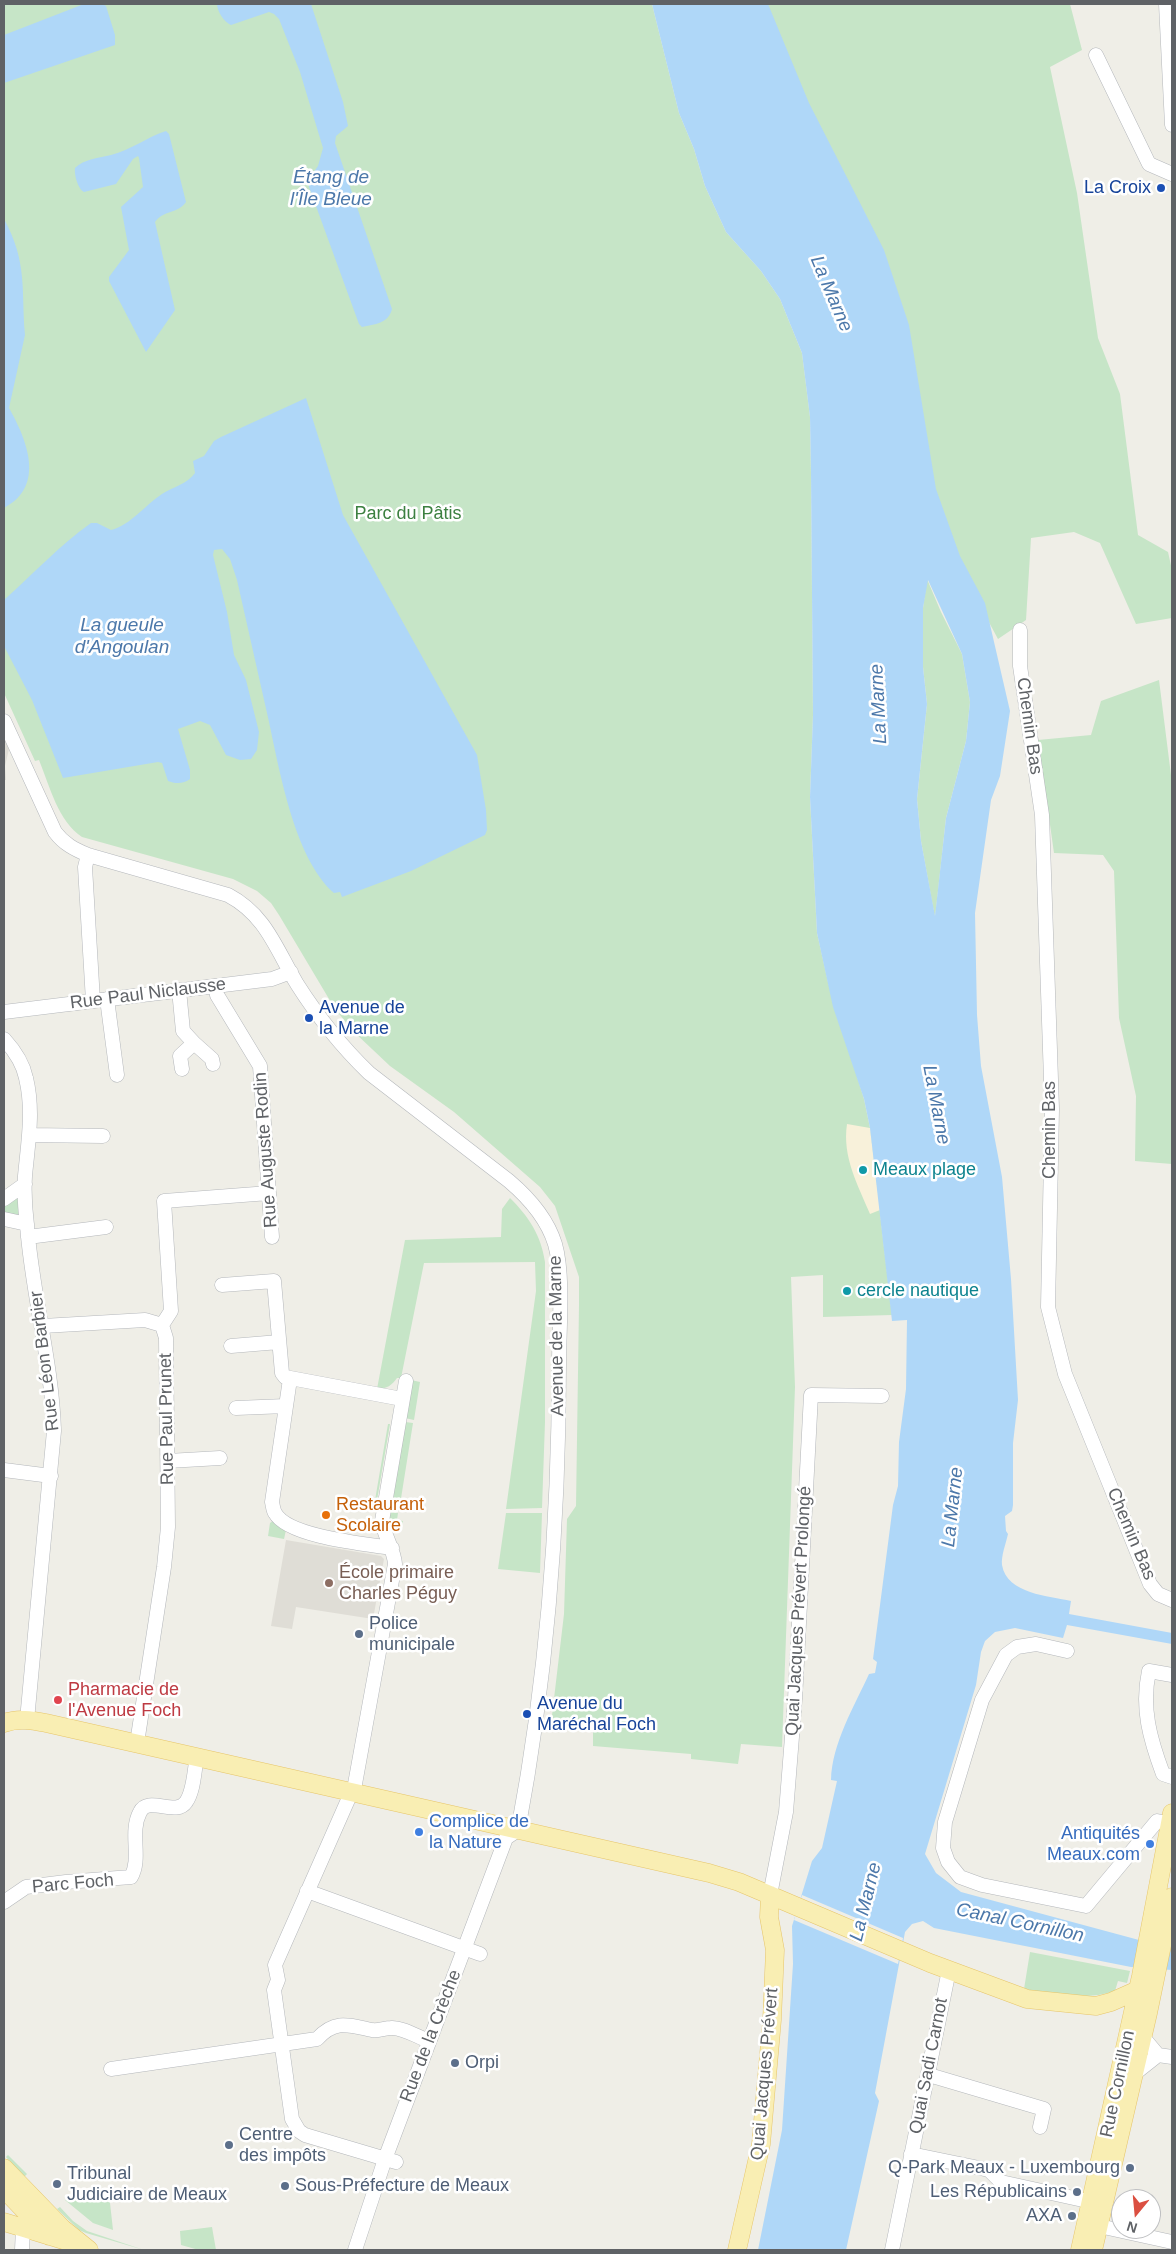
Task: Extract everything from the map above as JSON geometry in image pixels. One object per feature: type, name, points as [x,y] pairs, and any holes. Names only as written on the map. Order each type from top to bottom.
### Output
[{"type":"main road","points":[[12,1719],[197,1757],[708,1873],[739,1882],[923,1960],[1027,1999],[1120,2010],[1131,2020]]},
{"type":"main road","points":[[1096,2006],[1121,1998],[1145,1981],[1157,1930],[1172,1820]]},
{"type":"main road","name":"Quai Jacques Prévert","points":[[737,2250],[761,2144],[772,2020],[775,1950],[769,1917],[770,1895]]},
{"type":"main road","points":[[1157,1930],[1172,1897]]},
{"type":"main road","name":"Rue Cornillon","points":[[1080,2250],[1131,2020],[1145,1981]]},
{"type":"main road","name":"Rue Cornillon","points":[[1093,2250],[1142,2036],[1145,1981]]},
{"type":"main road","points":[[4,2168],[84,2249]]},
{"type":"main road","points":[[4,2188],[50,2236]]},
{"type":"main road","points":[[4,2214],[28,2222],[50,2236]]},
{"type":"main road","points":[[4,2222],[84,2249]]},
{"type":"street","points":[[1166,4],[1172,125]]},
{"type":"street","points":[[1096,55],[1149,164],[1172,174]]},
{"type":"street","name":"Chemin Bas","points":[[1020,630],[1020,666],[1042,815],[1052,1109],[1048,1307],[1065,1374],[1150,1584],[1158,1594],[1172,1600]]},
{"type":"street","name":"Avenue de la Marne","points":[[4,721],[55,832],[67,845],[88,854],[228,895],[242,903],[260,920],[290,972],[333,1035],[350,1055],[383,1084],[517,1188],[538,1211],[554,1243],[559,1266],[559,1390],[552,1574],[547,1624],[518,1830]]},
{"type":"street","points":[[88,854],[85,867],[93,1001]]},
{"type":"street","name":"Rue Paul Niclausse","points":[[4,1012],[272,979],[290,972]]},
{"type":"street","name":"Rue Auguste Rodin","points":[[215,986],[217,995],[260,1066],[272,1237]]},
{"type":"street","points":[[179,990],[183,1030],[212,1059],[213,1064]]},
{"type":"street","points":[[107,1000],[120,1052],[117,1075]]},
{"type":"street","name":"Rue Léon Barbier","points":[[4,1039],[16,1054],[26,1076],[31,1116],[25,1184],[27,1230],[53,1407],[54,1432],[51,1476],[12,1719]]},
{"type":"street","points":[[182,1069],[180,1056],[194,1043]]},
{"type":"street","points":[[29,1135],[103,1136]]},
{"type":"street","points":[[4,1199],[25,1184]]},
{"type":"street","points":[[42,1326],[145,1320],[162,1325],[171,1311],[164,1201],[269,1193]]},
{"type":"street","points":[[4,1219],[27,1230],[106,1227]]},
{"type":"street","points":[[222,1285],[274,1281],[282,1373],[290,1379],[402,1398]]},
{"type":"street","name":"Rue Paul Prunet","points":[[137,1744],[164,1567],[168,1527],[166,1338],[162,1325]]},
{"type":"street","points":[[231,1346],[279,1342]]},
{"type":"street","points":[[290,1379],[272,1502],[275,1514],[281,1520],[306,1534],[392,1548]]},
{"type":"street","points":[[391,2160],[314,2137],[299,2130],[292,2119],[274,1990],[278,1980],[275,1965],[356,1781],[395,1564],[392,1548],[383,1529],[382,1521],[406,1382]]},
{"type":"street","name":"Quai Jacques Prévert Prolongé","points":[[770,1895],[786,1812],[795,1699],[812,1396],[882,1396]]},
{"type":"street","points":[[236,1408],[286,1406]]},
{"type":"street","points":[[168,1461],[220,1458]]},
{"type":"street","points":[[4,1470],[51,1476]]},
{"type":"street","points":[[1067,1651],[1036,1644],[1017,1647],[1006,1655],[982,1700],[945,1822],[942,1848],[948,1862],[960,1877],[982,1885],[1086,1906],[1157,1821],[1172,1820]]},
{"type":"street","points":[[1172,1675],[1150,1671],[1146,1688],[1150,1739],[1163,1774],[1172,1777]]},
{"type":"street","name":"Parc Foch","points":[[4,1902],[26,1887],[131,1877],[136,1870],[135,1830],[139,1813],[142,1808],[149,1806],[178,1808],[185,1804],[189,1796],[197,1757]]},
{"type":"street","name":"Rue de la Crèche","points":[[355,2250],[391,2160],[429,2041],[473,1952],[506,1838],[518,1830]]},
{"type":"street","points":[[307,1891],[473,1952]]},
{"type":"street","name":"Quai Sadi Carnot","points":[[892,2250],[949,1970]]},
{"type":"street","points":[[1131,2020],[1134,2031],[1134,2074]]},
{"type":"street","points":[[111,2069],[317,2039],[326,2030],[350,2024],[373,2030],[393,2027],[429,2041]]},
{"type":"street","points":[[1134,2074],[1165,2056],[1142,2036]]},
{"type":"street","points":[[929,2075],[1044,2108],[1040,2127]]},
{"type":"street","points":[[911,2154],[989,2170],[1001,2182],[1092,2202]]},
{"type":"street","points":[[1099,2226],[1172,2242]]},
{"type":"street","points":[[22,2250],[23,2228]]},
{"type":"shaded area","points":[[4,738],[9,749],[5,766],[6,780],[4,780]]},
{"type":"shaded area","name":"École primaire Charles Péguy","points":[[286,1540],[381,1556],[384,1559],[373,1619],[296,1607],[292,1629],[271,1626]]},
{"type":"green space","name":"Parc du Pâtis","points":[[4,4],[652,4],[679,113],[694,149],[705,186],[726,232],[761,271],[780,299],[802,353],[810,417],[813,715],[810,797],[817,933],[828,982],[864,1099],[870,1128],[892,1315],[823,1317],[823,1275],[791,1277],[795,1387],[782,1747],[741,1744],[738,1764],[691,1759],[691,1754],[593,1746],[593,1732],[551,1724],[564,1614],[567,1519],[576,1506],[579,1305],[579,1277],[555,1206],[540,1187],[454,1112],[390,1066],[354,1032],[335,1009],[271,903],[257,891],[233,879],[82,837],[74,830],[61,813],[39,760],[35,761],[4,693]]},
{"type":"green space","points":[[767,4],[1070,4],[1082,50],[1050,67],[1077,193],[1098,338],[1120,394],[1138,535],[1168,552],[1172,570],[1172,618],[1136,624],[1100,543],[1074,532],[1031,538],[1026,620],[998,639],[971,589],[937,508],[823,154]]},
{"type":"green space","points":[[927,579],[962,654],[970,702],[966,741],[946,818],[935,918],[921,841],[917,799],[927,704],[923,667],[923,608]]},
{"type":"green space","points":[[1159,680],[1172,783],[1172,1164],[1135,1161],[1136,1096],[1119,1018],[1114,871],[1103,855],[1054,853],[1038,740],[1091,735],[1101,701]]},
{"type":"green space","points":[[15,1196],[20,1199],[21,1216],[4,1214],[4,1204]]},
{"type":"green space","points":[[510,1198],[533,1227],[541,1243],[545,1262],[545,1422],[542,1508],[506,1509],[536,1291],[535,1262],[424,1263],[401,1378],[397,1378],[391,1385],[377,1389],[405,1240],[501,1237],[502,1209]]},
{"type":"green space","points":[[411,1380],[420,1382],[414,1420],[405,1418]]},
{"type":"green space","points":[[405,1422],[413,1423],[399,1511],[390,1509]]},
{"type":"green space","points":[[388,1424],[390,1424],[376,1506],[374,1506]]},
{"type":"green space","points":[[389,1512],[398,1513],[397,1520],[403,1521],[401,1529],[386,1526]]},
{"type":"green space","points":[[506,1513],[542,1513],[540,1573],[498,1569]]},
{"type":"green space","points":[[273,1521],[286,1530],[284,1539],[268,1536],[270,1523]]},
{"type":"green space","points":[[1030,1952],[1130,1971],[1127,1983],[1118,1981],[1115,1991],[1092,1996],[1070,1996],[1024,1989]]},
{"type":"green space","points":[[8,2155],[27,2174],[24,2177],[6,2157]]},
{"type":"green space","points":[[109,2194],[113,2230],[93,2223],[65,2200]]},
{"type":"green space","points":[[60,2207],[73,2221],[87,2231],[144,2250],[79,2230],[57,2209]]},
{"type":"green space","points":[[212,2227],[216,2250],[199,2250],[181,2245],[180,2231]]},
{"type":"sand","name":"Meaux plage","points":[[847,1124],[870,1128],[880,1210],[870,1214],[849,1159],[846,1136]]},
{"type":"water","points":[[84,4],[102,4],[106,6],[115,35],[115,45],[4,83],[4,35]]},
{"type":"water","name":"Étang de l'Île Bleue","points":[[217,4],[311,4],[343,102],[348,126],[336,136],[335,143],[392,309],[384,320],[362,327],[359,324],[309,187],[309,179],[318,166],[323,148],[300,72],[279,19],[269,12],[231,25],[221,16]]},
{"type":"water","points":[[652,4],[768,4],[809,103],[884,250],[909,325],[936,489],[960,556],[985,603],[1010,711],[1000,776],[991,800],[975,913],[977,1015],[981,1066],[1002,1177],[1011,1279],[1018,1400],[1013,1443],[1013,1505],[1012,1511],[1005,1516],[1008,1534],[1002,1565],[1005,1575],[1020,1588],[1041,1595],[1071,1601],[1069,1614],[1172,1633],[1172,1644],[1067,1625],[1063,1638],[1015,1628],[995,1632],[985,1641],[981,1652],[976,1685],[925,1854],[936,1873],[961,1892],[1139,1940],[1172,1943],[1172,1970],[1131,1967],[934,1928],[923,1921],[912,1924],[905,1932],[875,2093],[879,2101],[846,2250],[758,2250],[782,2130],[793,1964],[792,1926],[812,1861],[822,1848],[837,1781],[831,1780],[835,1752],[869,1674],[875,1673],[877,1662],[873,1659],[893,1505],[898,1486],[899,1442],[906,1389],[907,1320],[892,1321],[870,1128],[864,1099],[833,1007],[817,933],[810,797],[813,715],[810,417],[802,353],[780,299],[761,271],[726,232],[705,186],[694,149],[679,113]],"holes":[[[928,580],[962,654],[970,702],[966,741],[946,818],[935,916],[921,841],[917,799],[927,704],[923,667],[923,608]]]},
{"type":"water","points":[[166,131],[169,134],[186,202],[183,206],[162,215],[155,222],[175,310],[146,352],[109,281],[109,277],[129,250],[121,207],[143,187],[139,158],[138,156],[133,159],[116,184],[84,192],[77,182],[75,168],[87,161],[125,150]]},
{"type":"water","points":[[4,219],[12,235],[20,263],[25,335],[9,408],[22,434],[29,462],[29,475],[25,488],[17,499],[4,508]]},
{"type":"water","name":"La gueule d'Angoulan","points":[[306,398],[343,515],[477,755],[486,810],[487,830],[485,835],[411,871],[342,897],[340,892],[334,893],[320,877],[308,857],[298,834],[283,784],[237,580],[230,559],[222,549],[214,550],[213,555],[227,612],[234,655],[246,680],[259,732],[257,750],[251,759],[240,760],[226,755],[210,725],[200,721],[178,729],[190,770],[190,779],[185,782],[176,783],[168,781],[162,763],[158,762],[63,778],[32,700],[4,646],[4,600],[68,541],[91,523],[97,523],[111,530],[125,524],[156,498],[192,477],[195,473],[193,461],[204,456],[214,441]]},
{"type":"pier","points":[[802,1895],[903,1938],[898,1964],[794,1920]]},
{"type":"place","name":"La Croix","points":[[1161,188]]},
{"type":"place","name":"Avenue de la Marne","points":[[309,1018]]},
{"type":"place","name":"Meaux plage","points":[[863,1170]]},
{"type":"place","name":"cercle nautique","points":[[847,1291]]},
{"type":"place","name":"Restaurant Scolaire","points":[[326,1515]]},
{"type":"place","name":"École primaire Charles Péguy","points":[[329,1583]]},
{"type":"place","name":"Police municipale","points":[[359,1634]]},
{"type":"place","name":"Pharmacie de l'Avenue Foch","points":[[58,1700]]},
{"type":"place","name":"Avenue du Maréchal Foch","points":[[527,1714]]},
{"type":"place","name":"Complice de la Nature","points":[[419,1832]]},
{"type":"place","name":"Antiquités Meaux.com","points":[[1150,1844]]},
{"type":"place","name":"Orpi","points":[[455,2063]]},
{"type":"place","name":"Centre des impôts","points":[[229,2145]]},
{"type":"place","name":"Q-Park Meaux - Luxembourg","points":[[1130,2168]]},
{"type":"place","name":"Tribunal Judiciaire de Meaux","points":[[57,2184]]},
{"type":"place","name":"Sous-Préfecture de Meaux","points":[[285,2186]]},
{"type":"place","name":"Les Républicains","points":[[1077,2192]]},
{"type":"place","name":"AXA","points":[[1072,2216]]},
{"type":"water label","name":"La Marne","points":[[831,294]]},
{"type":"water label","name":"La Marne","points":[[879,704]]},
{"type":"water label","name":"La Marne","points":[[936,1105]]},
{"type":"water label","name":"La Marne","points":[[953,1507]]},
{"type":"water label","name":"La Marne","points":[[866,1902]]},
{"type":"water label","name":"Canal Cornillon","points":[[1020,1923]]}]
